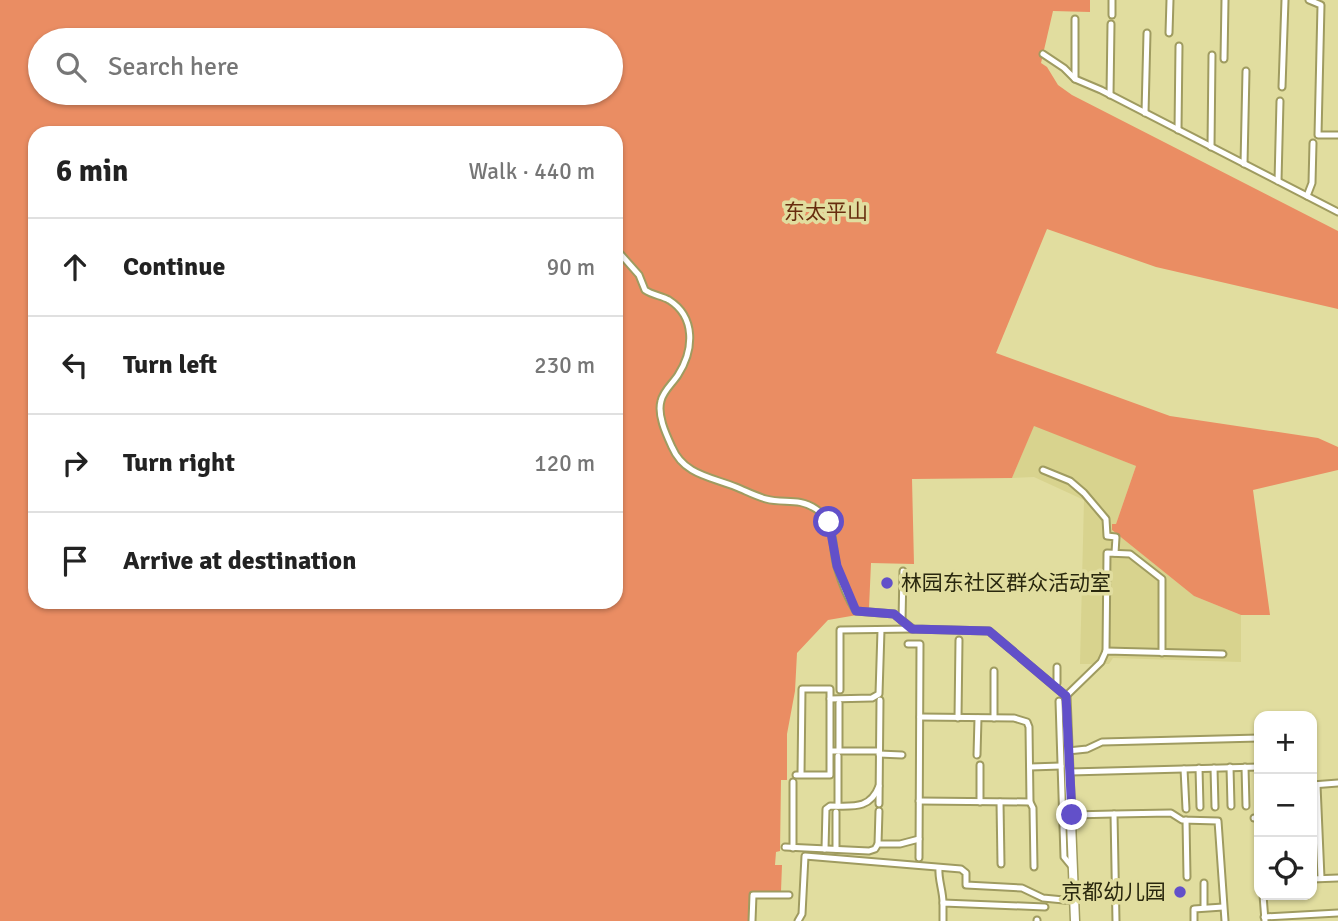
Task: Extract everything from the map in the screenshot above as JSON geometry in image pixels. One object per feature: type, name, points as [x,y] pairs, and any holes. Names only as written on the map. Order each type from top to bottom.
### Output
[{"type":"street","points":[[1112,0],[1112,15]]},
{"type":"street","points":[[1169,33],[1170,0]]},
{"type":"street","points":[[1224,59],[1225,0]]},
{"type":"street","points":[[1282,87],[1285,0]]},
{"type":"street","points":[[1309,0],[1321,5],[1318,135],[1338,135]]},
{"type":"street","points":[[1075,19],[1075,79]]},
{"type":"street","points":[[1110,95],[1111,24]]},
{"type":"street","points":[[1145,113],[1147,33]]},
{"type":"street","points":[[1178,130],[1179,46]]},
{"type":"street","points":[[1043,54],[1065,68],[1075,79],[1338,212]]},
{"type":"street","points":[[1211,147],[1212,55]]},
{"type":"street","points":[[1244,164],[1246,71]]},
{"type":"street","points":[[1278,181],[1280,101]]},
{"type":"street","points":[[1307,196],[1312,183],[1314,143]]},
{"type":"street","points":[[623,257],[639,275],[645,290],[668,300],[688,319],[691,333],[688,354],[681,372],[661,400],[660,411],[672,449],[682,464],[697,474],[765,499],[797,501],[814,508],[829,522],[837,566],[854,607],[860,612],[894,614],[912,629]]},
{"type":"street","points":[[1043,470],[1070,481],[1106,519],[1107,536],[1116,537],[1115,553]]},
{"type":"street","points":[[1073,868],[1064,856],[1062,699],[1101,662],[1105,652],[1107,553],[1130,554],[1163,579],[1162,653]]},
{"type":"street","points":[[902,621],[903,571]]},
{"type":"street","points":[[840,690],[840,630],[989,631],[1046,679],[1062,699],[1070,772],[1075,921]]},
{"type":"street","points":[[830,699],[872,698],[879,694],[881,630]]},
{"type":"street","points":[[958,718],[959,640]]},
{"type":"street","points":[[908,644],[920,644],[919,858]]},
{"type":"street","points":[[1105,652],[1223,654]]},
{"type":"street","points":[[994,670],[994,718]]},
{"type":"street","points":[[1046,679],[1057,670],[1057,683]]},
{"type":"street","points":[[830,689],[830,699],[830,775],[799,775],[802,690],[830,689]]},
{"type":"street","points":[[785,847],[869,851],[875,849],[878,844],[880,700]]},
{"type":"street","points":[[836,849],[839,703]]},
{"type":"street","points":[[920,717],[1020,719],[1027,722],[1034,867]]},
{"type":"street","points":[[977,755],[978,718]]},
{"type":"street","points":[[1068,751],[1087,749],[1102,742],[1254,738]]},
{"type":"street","points":[[831,751],[902,755]]},
{"type":"street","points":[[980,765],[980,802]]},
{"type":"street","points":[[1030,767],[1061,766]]},
{"type":"street","points":[[1230,767],[1231,806]]},
{"type":"street","points":[[1245,767],[1247,806]]},
{"type":"street","points":[[1070,772],[1254,767]]},
{"type":"street","points":[[1199,768],[1200,807]]},
{"type":"street","points":[[1214,768],[1216,807]]},
{"type":"street","points":[[1184,769],[1186,809]]},
{"type":"street","points":[[793,782],[793,848]]},
{"type":"street","points":[[1317,785],[1338,783]]},
{"type":"street","points":[[825,849],[826,809],[864,805],[874,798],[879,786]]},
{"type":"street","points":[[919,801],[1030,802]]},
{"type":"street","points":[[1000,802],[1001,864]]},
{"type":"street","points":[[1072,815],[1171,813],[1186,820],[1212,819],[1219,824],[1225,921]]},
{"type":"street","points":[[1114,814],[1116,921]]},
{"type":"street","points":[[1186,820],[1187,877]]},
{"type":"street","points":[[1317,825],[1321,878]]},
{"type":"street","points":[[878,844],[900,844],[919,839]]},
{"type":"street","points":[[798,921],[802,914],[805,856],[965,870],[965,885],[1022,888],[1043,898],[1074,901]]},
{"type":"street","points":[[939,867],[938,879],[943,885],[943,921]]},
{"type":"street","points":[[1317,878],[1338,877]]},
{"type":"street","points":[[1203,883],[1203,907]]},
{"type":"street","points":[[1074,887],[1115,886]]},
{"type":"street","points":[[752,921],[753,895],[789,895]]},
{"type":"street","points":[[1263,900],[1265,919],[1338,913]]},
{"type":"street","points":[[943,903],[1045,907]]},
{"type":"street","points":[[1194,921],[1194,909],[1223,907]]},
{"type":"shaded area","points":[[1034,425],[1136,466],[1112,530],[1194,596],[1241,615],[1241,662],[1113,658],[1109,664],[1080,664],[1084,500],[1034,477],[1012,478]]},
{"type":"green space","name":"东太平山","points":[[0,0],[1090,0],[1090,12],[1053,11],[1041,63],[1047,67],[1058,85],[1072,95],[1338,231],[1338,309],[1156,267],[1047,229],[996,353],[1170,416],[1318,438],[1338,447],[1338,470],[1253,490],[1270,615],[1241,615],[1194,596],[1112,530],[1112,524],[1116,524],[1136,466],[1034,426],[1012,478],[912,479],[914,564],[871,563],[869,608],[857,615],[828,620],[797,653],[795,691],[787,734],[787,780],[781,780],[780,851],[776,852],[775,865],[782,865],[781,891],[750,892],[749,921],[0,921]]},
{"type":"place","name":"林园东社区群众活动室","points":[[887,583]]},
{"type":"place","name":"京都幼儿园","points":[[1180,892]]},
{"type":"route","points":[[829,522],[837,566],[856,611],[894,614],[912,629],[989,631],[1066,696],[1072,815]]}]
